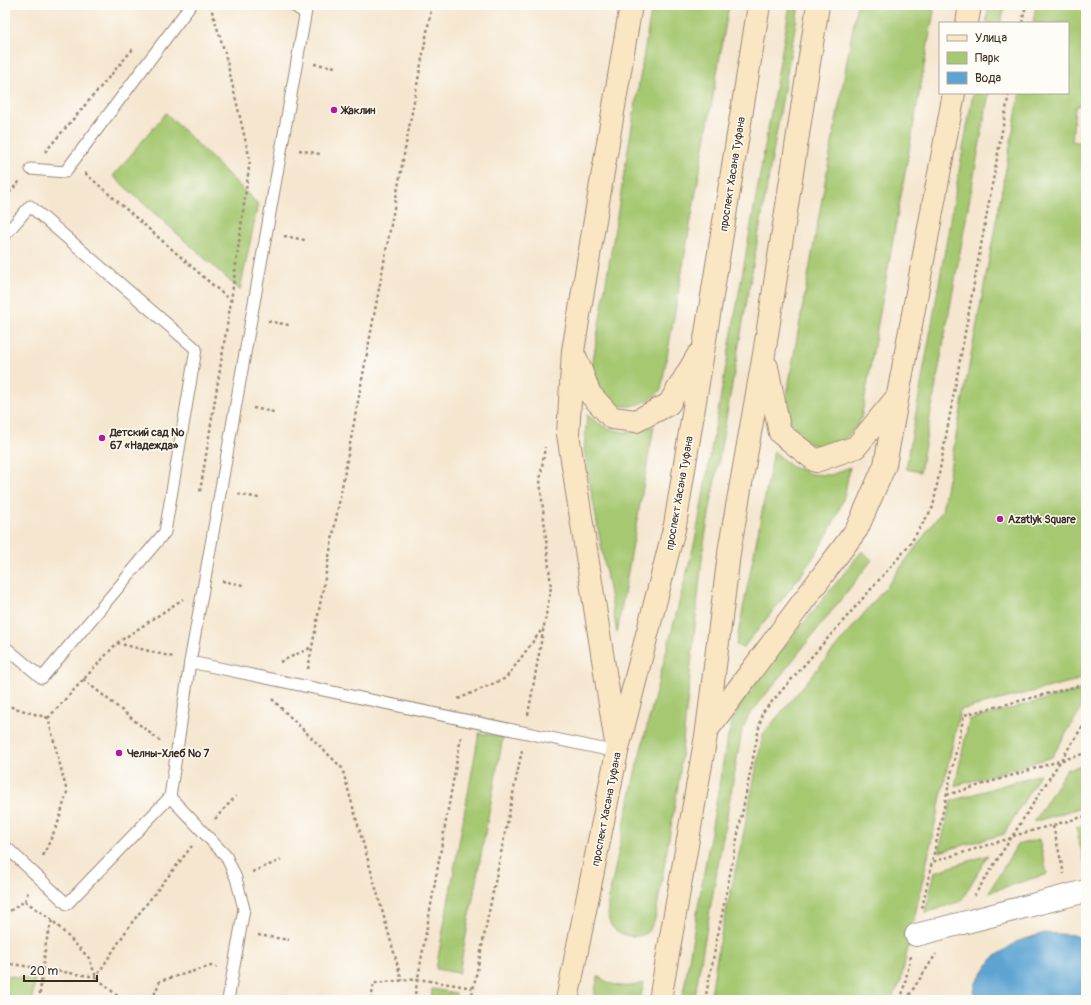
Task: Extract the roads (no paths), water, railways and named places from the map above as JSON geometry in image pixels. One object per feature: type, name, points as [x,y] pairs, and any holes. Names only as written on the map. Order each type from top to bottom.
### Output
[{"type":"main road","points":[[617,752],[568,434],[574,351],[631,5]]},
{"type":"main road","name":"проспект Хасана Туфана","points":[[567,1000],[617,752],[675,525],[759,5]]},
{"type":"main road","points":[[660,1000],[707,730],[730,546],[764,354],[818,5]]},
{"type":"main road","points":[[967,22],[970,5]]},
{"type":"main road","points":[[707,730],[856,529],[885,465],[954,94]]},
{"type":"main road","points":[[574,351],[590,394],[612,418],[636,421],[669,404],[705,342]]},
{"type":"main road","points":[[764,354],[780,433],[816,461],[856,446],[899,394]]},
{"type":"street","points":[[916,935],[1077,893]]},
{"type":"lane","points":[[31,170],[65,172],[191,5]]},
{"type":"lane","points":[[5,846],[68,904],[170,797],[190,662],[306,9],[293,5]]},
{"type":"lane","points":[[5,235],[30,206],[196,349],[165,532],[42,678],[5,647]]},
{"type":"lane","points":[[190,662],[617,752]]},
{"type":"lane","points":[[170,797],[226,856],[236,878],[244,909],[228,1000]]},
{"type":"water","points":[[1044,933],[1074,935],[1086,940],[1086,1000],[972,1000],[976,983],[992,959],[1016,942]]},
{"type":"place","name":"Жаклин","points":[[334,110]]},
{"type":"place","name":"Детский сад № 67 «Надежда»","points":[[102,438]]},
{"type":"place","name":"Azatlyk Square","points":[[1000,519]]},
{"type":"place","name":"Челны-Хлеб № 7","points":[[119,753]]}]
